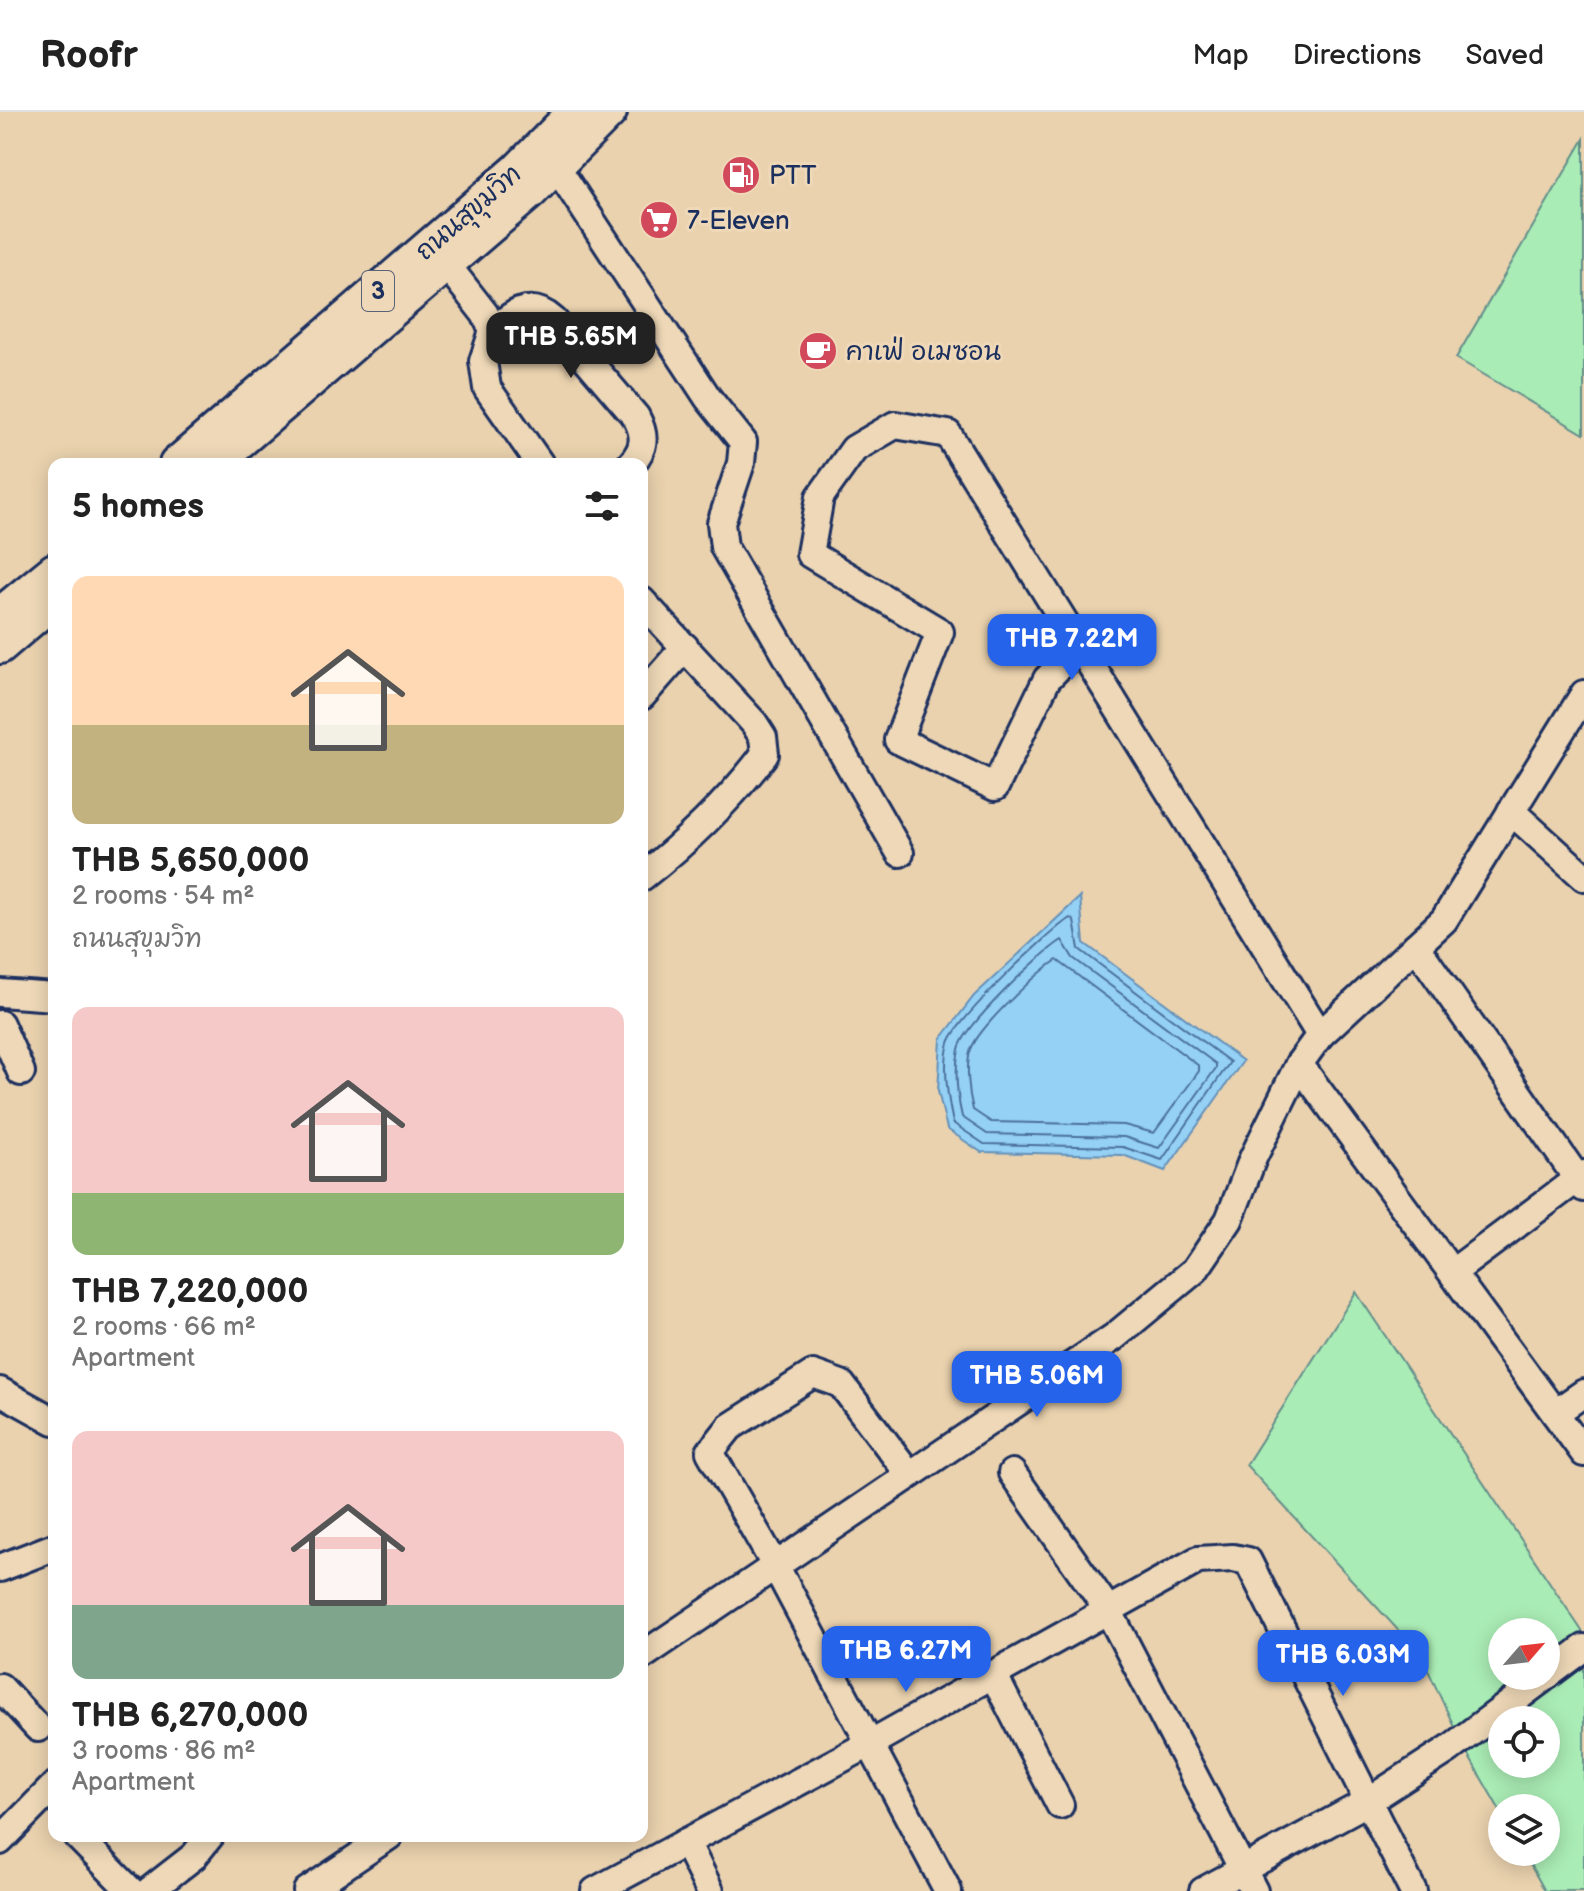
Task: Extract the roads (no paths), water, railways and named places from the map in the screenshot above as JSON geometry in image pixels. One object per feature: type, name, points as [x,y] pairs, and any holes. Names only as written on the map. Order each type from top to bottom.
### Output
[{"type":"main road","name":"ถนนสุขุมวิท","points":[[183,458],[517,170],[574,112]]},
{"type":"main road","name":"ถนนสุขุมวิท","points":[[221,458],[532,191],[610,112]]},
{"type":"main road","points":[[0,614],[48,575]]},
{"type":"main road","points":[[0,647],[48,606]]},
{"type":"street","points":[[556,166],[708,398],[743,442],[741,463],[721,523],[724,547],[900,853]]},
{"type":"street","points":[[446,264],[485,314],[493,331]]},
{"type":"street","points":[[536,458],[487,388],[483,361],[493,331],[512,314],[531,309],[544,312],[553,320],[636,417],[644,432],[643,445],[635,458]]},
{"type":"street","points":[[1079,646],[1047,679],[995,787],[898,740],[940,632],[810,554],[820,497],[854,449],[895,425],[948,434],[1320,1035]]},
{"type":"street","points":[[648,607],[754,723],[763,737],[765,754],[691,838],[648,872]]},
{"type":"street","points":[[648,689],[685,647]]},
{"type":"street","points":[[648,1652],[1114,1337],[1195,1270],[1229,1220],[1253,1158],[1299,1064],[1320,1035],[1444,920],[1584,694]]},
{"type":"street","points":[[1511,811],[1584,877]]},
{"type":"street","points":[[1416,946],[1582,1181],[1453,1272]]},
{"type":"street","points":[[0,993],[48,997]]},
{"type":"street","points":[[0,1024],[21,1072]]},
{"type":"street","points":[[1299,1064],[1584,1453]]},
{"type":"street","points":[[909,1474],[841,1384],[813,1374],[730,1427],[710,1452],[775,1565],[948,1891]]},
{"type":"street","points":[[0,1391],[48,1418]]},
{"type":"street","points":[[1555,1413],[1584,1393]]},
{"type":"street","points":[[1012,1473],[1108,1610],[1248,1880]]},
{"type":"street","points":[[0,1568],[48,1549]]},
{"type":"street","points":[[595,1891],[871,1743],[1198,1560],[1233,1558],[1248,1561],[1413,1891]]},
{"type":"street","points":[[1203,1891],[1248,1880],[1449,1749],[1584,1648]]},
{"type":"street","points":[[993,1674],[1060,1805]]},
{"type":"street","points":[[0,1687],[38,1728]]},
{"type":"street","points":[[6,1827],[48,1800]]},
{"type":"street","points":[[83,1842],[131,1891]]},
{"type":"street","points":[[149,1891],[194,1856],[205,1842]]},
{"type":"street","points":[[307,1891],[380,1842]]},
{"type":"street","points":[[686,1842],[710,1891]]},
{"type":"water","points":[[1080,897],[1084,943],[1243,1061],[1165,1171],[1123,1155],[981,1152],[947,1129],[938,1091],[941,1039],[974,996]]},
{"type":"place","name":"PTT","points":[[741,175]]},
{"type":"place","name":"7-Eleven","points":[[659,220]]},
{"type":"place","name":"คาเฟ่ อเมซอน","points":[[818,351]]}]
